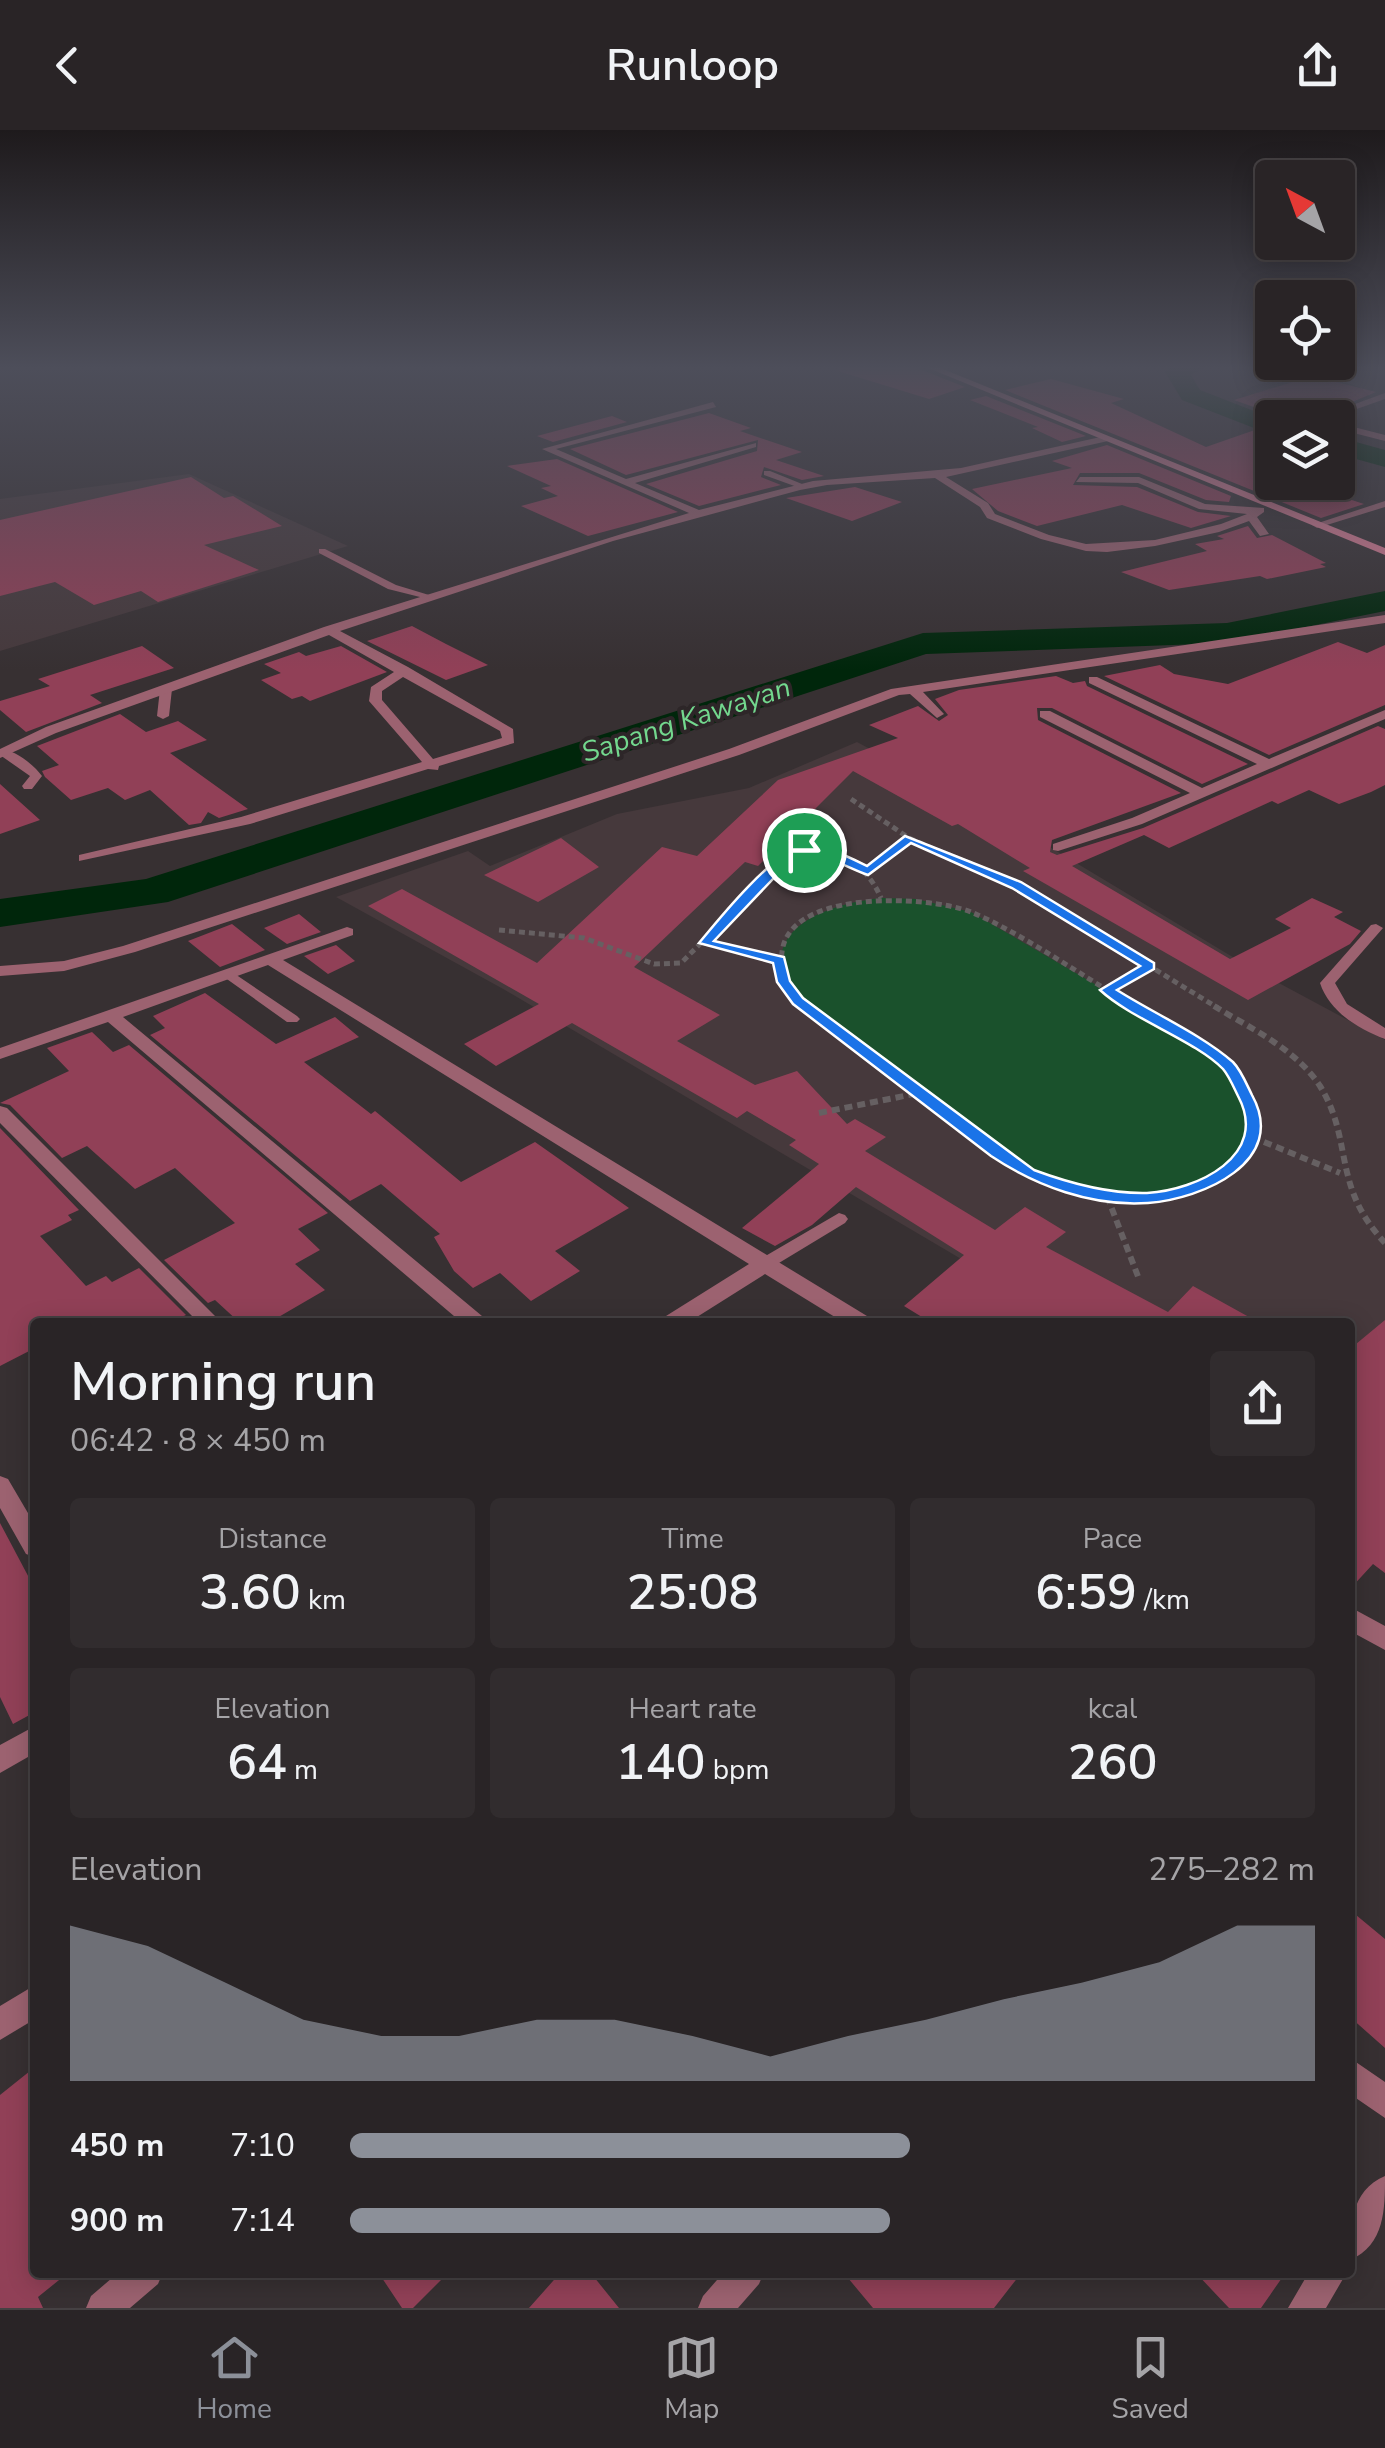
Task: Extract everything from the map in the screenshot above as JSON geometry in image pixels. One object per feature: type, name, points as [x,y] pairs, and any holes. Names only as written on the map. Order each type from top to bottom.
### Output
[{"type":"street","points":[[588,467],[698,514]]},
{"type":"street","points":[[623,482],[677,467]]},
{"type":"street","points":[[2,753],[424,596],[698,514],[803,486],[994,467]]},
{"type":"street","points":[[1173,467],[1382,551]]},
{"type":"street","points":[[937,475],[984,505],[990,516],[1071,547],[1092,550],[1120,551],[1274,508]]},
{"type":"street","points":[[1080,480],[1140,480],[1216,510],[1255,513]]},
{"type":"street","points":[[1318,526],[1385,504]]},
{"type":"street","points":[[1255,513],[1264,534]]},
{"type":"street","points":[[0,971],[64,966],[130,949],[734,752],[912,688],[1385,619]]},
{"type":"street","points":[[84,858],[226,826],[433,767],[500,745],[510,734],[328,630]]},
{"type":"street","points":[[404,670],[376,690],[374,701],[433,767]]},
{"type":"street","points":[[1094,680],[1266,762]]},
{"type":"street","points":[[912,688],[937,714]]},
{"type":"street","points":[[1044,714],[1198,792]]},
{"type":"street","points":[[1058,847],[1137,821],[1266,762],[1385,714]]},
{"type":"street","points":[[0,1054],[347,932]]},
{"type":"street","points":[[270,959],[852,1318]]},
{"type":"street","points":[[110,1015],[469,1318]]},
{"type":"street","points":[[0,1112],[207,1318]]},
{"type":"street","points":[[680,1318],[763,1266]]},
{"type":"street","points":[[0,1486],[30,1538]]},
{"type":"street","points":[[1355,1621],[1385,1639]]},
{"type":"street","points":[[0,1760],[30,1741]]},
{"type":"street","points":[[0,2025],[30,2004]]},
{"type":"street","points":[[1355,2078],[1385,2102]]},
{"type":"street","points":[[1355,2237],[1385,2193]]},
{"type":"street","points":[[103,2308],[139,2278]]},
{"type":"street","points":[[715,2308],[742,2278]]},
{"type":"street","points":[[1305,2308],[1326,2278]]},
{"type":"lane","points":[[767,473],[803,486]]},
{"type":"lane","points":[[322,551],[392,588],[424,596]]},
{"type":"lane","points":[[163,716],[166,689]]},
{"type":"lane","points":[[2,753],[33,772],[28,786]]},
{"type":"lane","points":[[1376,928],[1328,983],[1334,998],[1353,1016],[1385,1034]]},
{"type":"lane","points":[[229,974],[292,1020]]},
{"type":"lane","points":[[763,1266],[839,1219]]},
{"type":"path","points":[[851,798],[910,838],[1016,885],[1278,1045],[1308,1069],[1324,1093],[1334,1122],[1341,1173],[1358,1209],[1385,1243]]},
{"type":"path","points":[[868,872],[910,838]]},
{"type":"path","points":[[499,930],[584,938],[668,966],[692,956],[796,852],[828,854],[868,872],[881,898]]},
{"type":"path","points":[[916,899],[970,912],[1229,1066],[1252,1108],[1252,1137],[1246,1154],[1222,1176],[1188,1192],[1145,1198],[1067,1188],[1029,1173],[798,1001],[784,982],[779,960],[785,942],[799,926],[850,902],[916,899]]},
{"type":"path","points":[[705,943],[779,960]]},
{"type":"path","points":[[1107,990],[1150,966]]},
{"type":"path","points":[[819,1113],[918,1093]]},
{"type":"path","points":[[1252,1137],[1341,1173]]},
{"type":"path","points":[[1106,1196],[1139,1278]]},
{"type":"shaded area","points":[[189,474],[348,546],[0,651],[0,499]]},
{"type":"shaded area","points":[[857,742],[1028,834],[1251,968],[1385,1040],[1385,1509],[1355,1491],[1355,1318],[1061,1318],[505,990],[336,897],[468,851],[490,866],[617,814],[749,788]]},
{"type":"green space","points":[[881,898],[916,899],[971,912],[1205,1048],[1232,1074],[1248,1100],[1252,1124],[1247,1146],[1233,1166],[1211,1181],[1182,1192],[1147,1198],[1107,1197],[1031,1172],[996,1152],[798,1001],[785,977],[781,957],[787,940],[799,926],[837,907]]},
{"type":"building","points":[[508,467],[574,467],[678,512],[588,536],[521,506],[558,496],[541,488],[551,486]]},
{"type":"building","points":[[608,467],[658,467],[626,475]]},
{"type":"building","points":[[704,467],[796,467],[824,476],[802,480],[764,467],[761,477],[781,485],[699,506],[646,484]]},
{"type":"building","points":[[1068,467],[1160,467],[1231,496],[1229,502],[1206,500],[1139,473],[1080,473],[1073,485],[1137,487],[1198,512],[1231,516],[1191,528],[1122,505],[1037,526],[998,511],[972,489],[1072,468]]},
{"type":"building","points":[[1194,467],[1255,467],[1255,491]]},
{"type":"building","points":[[191,477],[224,498],[233,496],[282,526],[204,545],[259,570],[158,602],[141,591],[94,605],[55,582],[0,596],[0,520]]},
{"type":"building","points":[[855,487],[902,502],[852,521],[786,498]]},
{"type":"building","points":[[1277,500],[1352,500],[1364,504],[1321,518]]},
{"type":"building","points":[[1248,526],[1257,538],[1272,535],[1326,563],[1320,564],[1326,567],[1267,579],[1260,576],[1169,590],[1121,572],[1207,551],[1195,544],[1224,539],[1217,536]]},
{"type":"building","points":[[412,626],[488,665],[446,680],[367,641]]},
{"type":"building","points":[[1338,642],[1367,653],[1385,645],[1385,705],[1269,755],[1104,676],[1160,665],[1174,674],[1228,684]]},
{"type":"building","points":[[142,646],[174,668],[90,695],[102,703],[26,732],[0,710],[0,701],[50,686],[38,679]]},
{"type":"building","points":[[341,646],[387,672],[310,701],[302,696],[292,699],[261,680],[281,673],[264,664],[299,652],[306,656]]},
{"type":"building","points":[[1056,676],[1073,683],[1085,681],[1087,686],[1248,764],[1202,784],[1052,708],[1037,708],[1038,720],[1181,793],[1052,840],[1050,852],[1057,855],[1143,828],[1378,726],[1385,729],[1385,785],[1371,792],[1339,804],[1309,790],[1278,804],[1272,801],[1169,848],[1144,835],[1072,866],[1230,959],[1291,928],[1275,919],[1312,898],[1343,912],[1334,917],[1361,931],[1350,944],[1248,1000],[1023,871],[1030,868],[958,824],[952,826],[853,771],[758,866],[745,862],[634,967],[720,1015],[677,1041],[755,1085],[797,1071],[847,1124],[855,1119],[886,1137],[865,1151],[995,1230],[1025,1207],[1066,1232],[1046,1247],[1168,1312],[1193,1286],[1251,1318],[924,1318],[904,1306],[964,1255],[856,1187],[812,1225],[775,1246],[742,1228],[819,1164],[789,1145],[796,1140],[747,1111],[737,1118],[572,1023],[496,1066],[464,1044],[539,1004],[368,906],[402,889],[537,963],[662,847],[697,856],[778,780],[898,738],[869,725],[918,706],[939,721],[948,715],[935,699],[959,690]]},
{"type":"building","points":[[120,714],[146,732],[178,721],[207,740],[170,753],[248,809],[219,818],[208,812],[201,823],[189,825],[150,790],[125,800],[108,788],[71,800],[45,777],[42,771],[59,765],[37,746]]},
{"type":"building","points":[[0,784],[40,820],[0,834]]},
{"type":"building","points":[[561,838],[599,867],[538,902],[484,875]]},
{"type":"building","points":[[299,914],[321,932],[287,944],[264,928]]},
{"type":"building","points":[[232,924],[265,950],[220,967],[188,941]]},
{"type":"building","points":[[336,945],[355,961],[328,974],[304,956]]},
{"type":"building","points":[[205,993],[276,1044],[335,1017],[359,1037],[304,1062],[371,1114],[375,1111],[461,1182],[535,1142],[629,1208],[555,1251],[580,1271],[531,1301],[500,1273],[473,1288],[454,1271],[434,1237],[440,1234],[381,1184],[350,1201],[150,1035],[165,1028],[153,1016]]},
{"type":"building","points":[[92,1032],[113,1052],[129,1045],[328,1213],[298,1229],[320,1250],[295,1264],[325,1290],[277,1318],[235,1318],[215,1300],[208,1303],[164,1260],[235,1223],[175,1168],[135,1189],[87,1146],[62,1158],[10,1105],[0,1103],[69,1071],[47,1048]]},
{"type":"building","points":[[0,1128],[79,1210],[68,1215],[72,1220],[40,1236],[86,1286],[106,1276],[112,1282],[139,1268],[186,1315],[30,1318],[30,1351],[0,1366]]},
{"type":"building","points":[[1385,1320],[1385,1573],[1373,1564],[1355,1584],[1355,1345]]},
{"type":"building","points":[[0,1523],[30,1580],[30,1715],[13,1724],[0,1697]]},
{"type":"building","points":[[1355,1914],[1385,1939],[1385,2048],[1355,2021]]},
{"type":"building","points":[[30,2071],[30,2278],[62,2278],[38,2297],[43,2308],[0,2308],[0,2095]]},
{"type":"building","points":[[382,2278],[443,2278],[413,2308],[402,2308]]},
{"type":"building","points":[[556,2278],[595,2278],[619,2308],[529,2308]]},
{"type":"building","points":[[848,2278],[1017,2278],[994,2308],[873,2308]]},
{"type":"building","points":[[1201,2278],[1282,2278],[1261,2308],[1229,2308]]},
{"type":"waterway","name":"Sapang Kawayan","points":[[0,913],[152,892],[923,644],[1227,633],[1385,601]]},
{"type":"route","points":[[910,838],[990,871],[1150,966],[1107,990],[1229,1066],[1252,1108],[1254,1129],[1246,1154],[1222,1176],[1188,1192],[1145,1198],[1067,1188],[1029,1173],[996,1152],[798,1001],[784,982],[779,960],[705,943],[787,857],[804,850],[838,856],[868,872],[910,838]]}]
